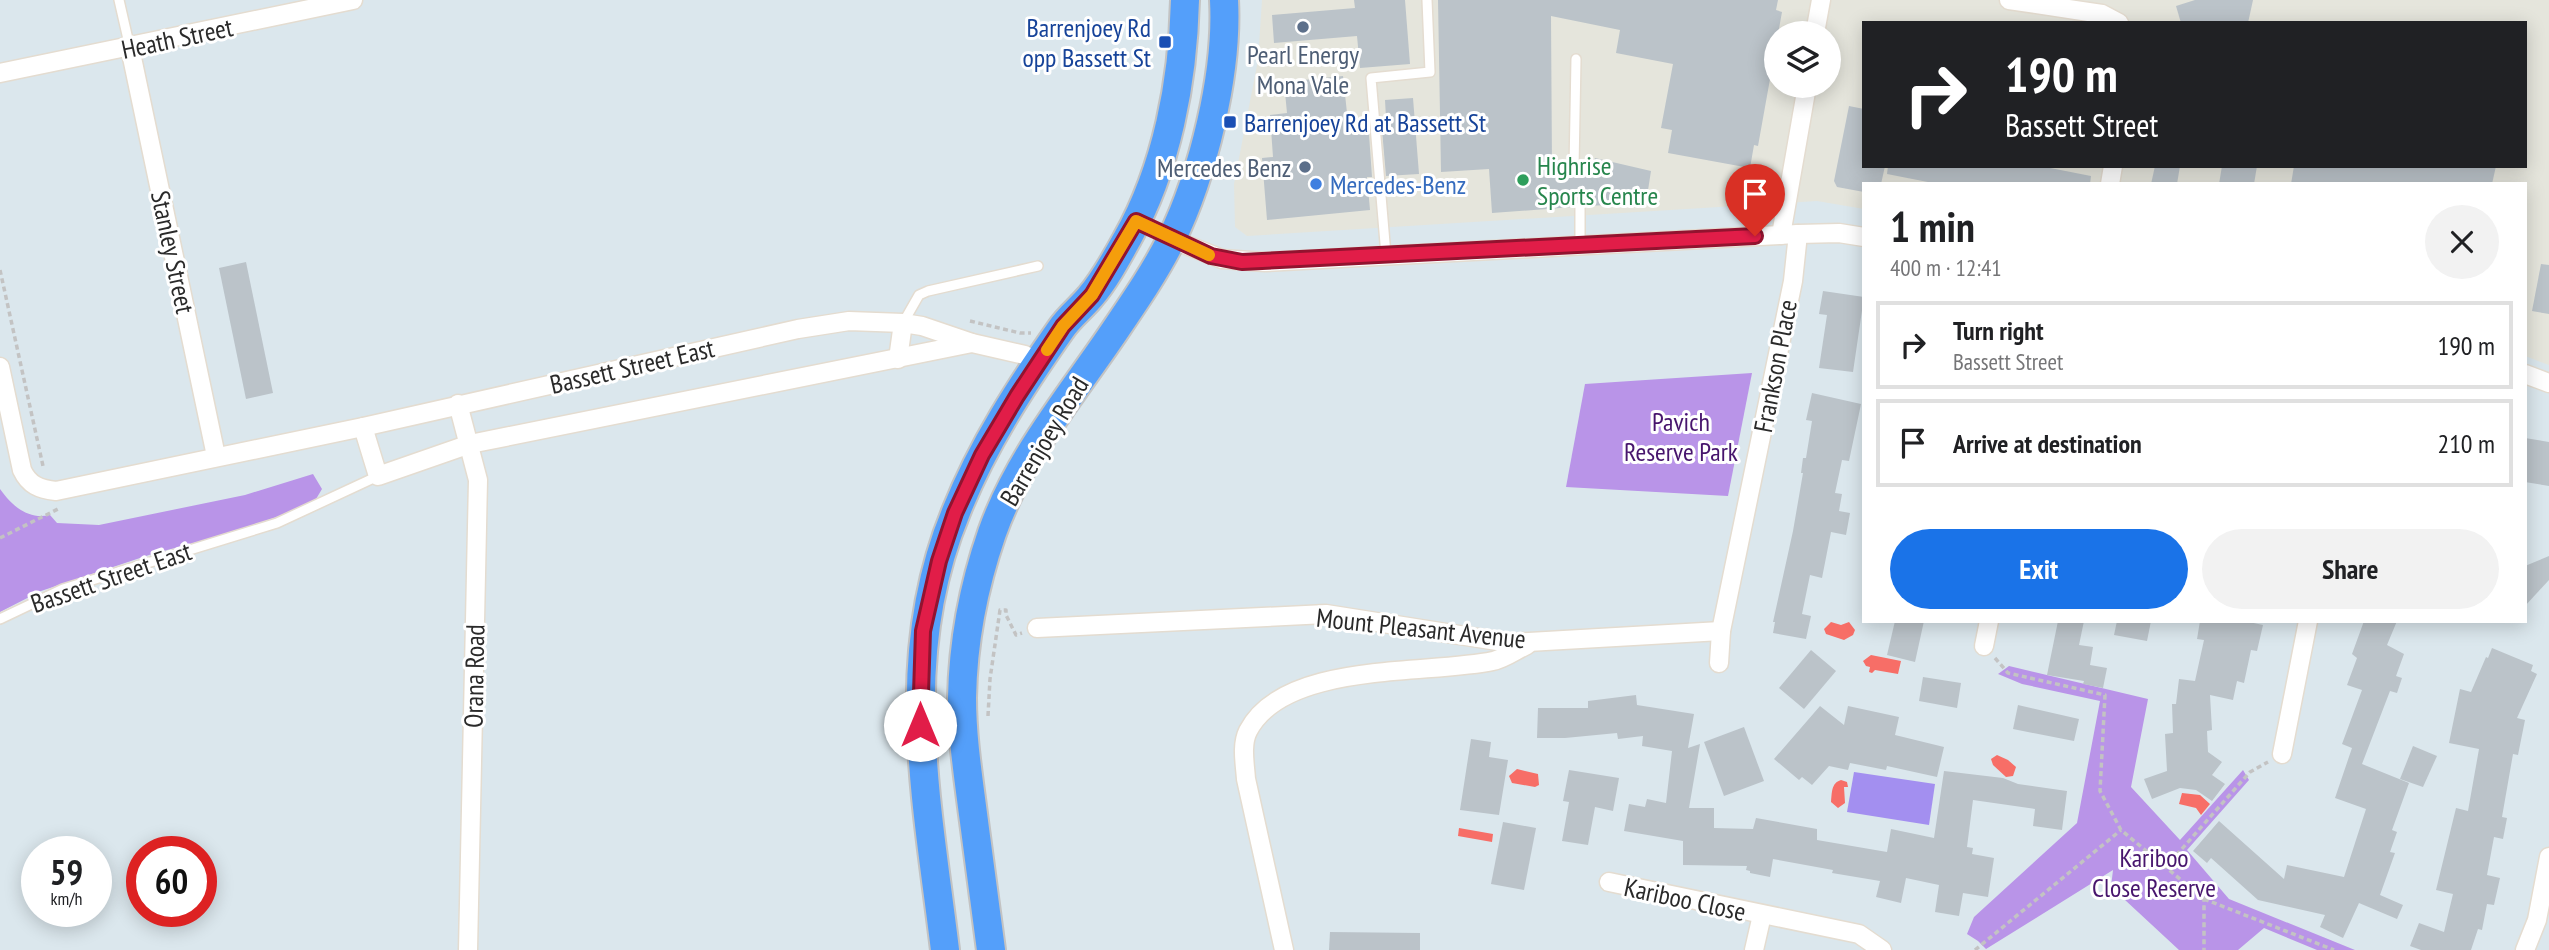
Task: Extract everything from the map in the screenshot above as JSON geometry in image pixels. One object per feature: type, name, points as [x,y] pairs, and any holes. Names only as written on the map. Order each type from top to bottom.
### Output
[{"type":"main road","name":"Barrenjoey Road","points":[[945,950],[921,748],[920,702],[923,631],[939,561],[955,513],[982,455],[1063,326],[1092,295],[1136,221],[1160,159],[1170,124],[1184,37],[1185,0]]},
{"type":"main road","name":"Barrenjoey Road","points":[[991,950],[963,742],[962,696],[968,629],[981,569],[993,531],[1019,474],[1125,316],[1171,239],[1203,154],[1213,114],[1219,74],[1224,0]]},
{"type":"main road","points":[[1136,221],[1171,239]]},
{"type":"main road","name":"Bassett Street East","points":[[1039,363],[1069,396]]},
{"type":"street","name":"Heath Street","points":[[0,73],[353,0]]},
{"type":"street","points":[[1817,21],[1821,0]]},
{"type":"street","points":[[2009,0],[2102,14],[2115,21]]},
{"type":"street","name":"Stanley Street","points":[[130,48],[216,456]]},
{"type":"street","name":"Frankson Place","points":[[1719,663],[1721,631],[1793,281],[1790,234],[1806,98]]},
{"type":"street","points":[[1171,239],[1211,256],[1242,262],[1790,234],[1839,233],[1862,237]]},
{"type":"street","name":"Bassett Street East","points":[[0,367],[26,480],[40,489],[56,491],[363,427],[799,329],[849,321],[922,326],[972,343],[1025,355],[1039,363]]},
{"type":"street","points":[[898,359],[903,323]]},
{"type":"street","name":"Bassett Street East","points":[[378,476],[470,444],[972,343]]},
{"type":"street","points":[[2527,375],[2549,383]]},
{"type":"street","name":"Orana Road","points":[[458,404],[478,480],[468,950]]},
{"type":"street","points":[[363,427],[378,476]]},
{"type":"street","name":"Mount Pleasant Avenue","points":[[1037,628],[1326,614],[1510,643],[1721,631]]},
{"type":"street","points":[[1984,646],[1989,623]]},
{"type":"street","points":[[2282,754],[2308,623]]},
{"type":"street","points":[[1284,950],[1246,779],[1244,749],[1247,732],[1265,709],[1293,692],[1324,682],[1369,673],[1495,661],[1533,642]]},
{"type":"street","points":[[2525,950],[2543,923],[2549,857]]},
{"type":"street","name":"Kariboo Close","points":[[1609,882],[1859,934],[1882,950]]},
{"type":"street","name":"Kariboo Close","points":[[1754,950],[1762,915]]},
{"type":"lane","points":[[118,0],[130,48]]},
{"type":"lane","points":[[1386,255],[1371,78],[1430,72],[1427,0]]},
{"type":"lane","points":[[1574,168],[1576,58]]},
{"type":"lane","points":[[1580,206],[1580,245]]},
{"type":"lane","points":[[903,323],[919,295],[928,291],[1038,266]]},
{"type":"lane","name":"Bassett Street East","points":[[0,619],[63,589],[277,523],[378,476]]},
{"type":"path","points":[[0,270],[45,471]]},
{"type":"path","points":[[962,319],[1020,333],[1031,332]]},
{"type":"path","points":[[0,538],[60,508]]},
{"type":"path","points":[[988,717],[990,679],[1000,610],[1006,610],[1016,635],[1037,628]]},
{"type":"path","points":[[1984,646],[2008,673],[2105,695],[2100,791],[2121,830],[2204,899],[2334,950]]},
{"type":"path","points":[[2165,868],[2250,772],[2282,754]]},
{"type":"path","points":[[1975,950],[2121,830]]},
{"type":"path","points":[[2204,899],[2204,950]]},
{"type":"shaded area","points":[[1262,0],[2549,0],[2549,365],[2527,357],[2527,182],[1862,182],[1862,209],[1817,201],[1247,236],[1235,227],[1234,184],[1258,60]]},
{"type":"shaded area","points":[[1831,622],[1841,625],[1849,622],[1855,630],[1853,635],[1844,640],[1826,634],[1824,629]]},
{"type":"shaded area","points":[[1871,655],[1901,661],[1898,674],[1875,670],[1869,672],[1870,667],[1863,661]]},
{"type":"shaded area","points":[[1997,755],[2016,767],[2013,776],[2006,777],[1993,765],[1991,759]]},
{"type":"shaded area","points":[[1517,769],[1538,774],[1539,785],[1535,787],[1512,783],[1509,776]]},
{"type":"shaded area","points":[[1854,772],[1935,784],[1929,825],[1847,812]]},
{"type":"shaded area","points":[[1841,780],[1847,782],[1848,787],[1844,787],[1845,803],[1838,808],[1831,802],[1834,786]]},
{"type":"shaded area","points":[[2182,793],[2200,795],[2210,804],[2201,815],[2196,808],[2179,804]]},
{"type":"shaded area","points":[[1459,828],[1493,834],[1492,842],[1458,836]]},
{"type":"green space","name":"Pavich Reserve Park","points":[[1752,373],[1728,496],[1566,487],[1585,384]]},
{"type":"green space","points":[[313,474],[322,489],[313,504],[232,533],[152,554],[41,591],[0,612],[0,489],[15,506],[28,513],[50,515],[57,523],[99,525],[245,495]]},
{"type":"green space","name":"Kariboo Close Reserve","points":[[2009,666],[2148,699],[2131,787],[2180,840],[2243,770],[2249,780],[2187,850],[2229,899],[2355,950],[2317,950],[2264,928],[2238,950],[2179,950],[2111,887],[2113,870],[1986,949],[1967,934],[1974,917],[2077,823],[2100,701],[2022,684],[1998,674]]},
{"type":"building","points":[[1354,0],[1405,0],[1410,64],[1360,68],[1357,36],[1274,43],[1272,15],[1355,8]]},
{"type":"building","points":[[1438,0],[1778,0],[1776,10],[1782,12],[1780,21],[1764,21],[1764,98],[1767,98],[1758,146],[1754,145],[1750,168],[1668,153],[1672,130],[1661,128],[1673,64],[1616,53],[1620,30],[1551,16],[1552,169],[1567,168],[1570,174],[1575,175],[1580,172],[1581,167],[1592,167],[1595,158],[1651,171],[1646,203],[1587,206],[1584,201],[1579,200],[1573,207],[1492,213],[1489,169],[1441,172]]},
{"type":"building","points":[[2195,0],[2253,0],[2248,21],[2180,21],[2176,6]]},
{"type":"building","name":"Mercedes-Benz","points":[[1343,76],[1348,122],[1368,120],[1372,177],[1367,177],[1370,210],[1267,220],[1262,158],[1273,157],[1270,115],[1287,113],[1284,82]]},
{"type":"building","points":[[1413,98],[1419,174],[1386,176],[1381,118],[1386,118],[1385,100]]},
{"type":"building","points":[[1849,106],[1862,109],[1862,168],[1885,168],[1881,182],[1862,182],[1862,192],[1837,187],[1834,181]]},
{"type":"building","points":[[1888,168],[2050,168],[2091,176],[2090,182],[1928,182],[1887,174]]},
{"type":"building","points":[[2155,168],[2180,168],[2177,182],[2151,182]]},
{"type":"building","points":[[2222,168],[2257,168],[2254,182],[2219,182]]},
{"type":"building","points":[[2294,168],[2496,168],[2492,182],[2291,182]]},
{"type":"building","points":[[246,262],[273,393],[246,399],[219,268]]},
{"type":"building","points":[[2541,264],[2549,265],[2549,314],[2532,311]]},
{"type":"building","points":[[1823,291],[1862,297],[1853,372],[1819,368],[1827,315],[1819,314]]},
{"type":"building","points":[[1812,393],[1861,404],[1849,461],[1842,460],[1835,493],[1842,494],[1839,511],[1850,513],[1846,535],[1831,532],[1822,578],[1810,575],[1802,614],[1811,616],[1806,639],[1773,633],[1773,622],[1793,531],[1803,458],[1806,458],[1812,421],[1806,420]]},
{"type":"building","points":[[2527,438],[2549,442],[2549,486],[2527,482]]},
{"type":"building","points":[[2549,556],[2549,580],[2527,604],[2527,565]]},
{"type":"building","points":[[1895,623],[1924,623],[1915,662],[1887,655]]},
{"type":"building","points":[[2058,623],[2084,623],[2079,645],[2093,647],[2090,665],[2107,668],[2103,688],[2083,684],[2084,681],[2047,675]]},
{"type":"building","points":[[2117,623],[2151,623],[2147,641],[2114,635]]},
{"type":"building","points":[[2200,623],[2263,625],[2257,651],[2251,650],[2244,683],[2237,681],[2233,700],[2210,695],[2212,730],[2207,731],[2208,752],[2222,762],[2212,775],[2225,784],[2212,801],[2196,790],[2180,788],[2152,799],[2144,779],[2167,771],[2165,734],[2173,733],[2172,704],[2176,704],[2179,679],[2195,681],[2204,640],[2197,639]]},
{"type":"building","points":[[2363,623],[2396,623],[2387,645],[2404,654],[2396,676],[2402,678],[2397,693],[2390,691],[2362,764],[2409,783],[2392,830],[2397,832],[2390,852],[2395,853],[2380,895],[2403,905],[2397,919],[2359,903],[2343,938],[2320,927],[2325,915],[2258,900],[2211,858],[2207,863],[2193,851],[2219,821],[2284,879],[2287,865],[2344,877],[2366,809],[2335,798],[2352,748],[2342,744],[2362,690],[2347,685],[2357,658],[2352,654]]},
{"type":"building","points":[[2492,648],[2533,665],[2531,671],[2537,674],[2517,718],[2525,720],[2518,755],[2513,754],[2502,817],[2507,818],[2503,839],[2494,837],[2487,875],[2500,878],[2494,905],[2487,904],[2482,930],[2478,929],[2471,950],[2421,950],[2410,946],[2419,923],[2444,932],[2453,894],[2436,890],[2456,808],[2468,811],[2479,749],[2449,743],[2460,689],[2471,692]]},
{"type":"building","points":[[1811,650],[1836,671],[1804,709],[1779,688]]},
{"type":"building","points":[[1923,677],[1961,683],[1957,708],[1919,701]]},
{"type":"building","points":[[1636,695],[1637,705],[1694,714],[1688,748],[1700,744],[1689,808],[1714,808],[1714,828],[1753,829],[1756,818],[1817,829],[1817,840],[1887,852],[1891,829],[1934,838],[1944,771],[2003,778],[2018,784],[2067,791],[2062,830],[2033,826],[2035,809],[1973,800],[1967,847],[1973,848],[1972,854],[1994,858],[1988,897],[1963,893],[1959,916],[1935,912],[1939,885],[1906,878],[1901,903],[1876,897],[1880,881],[1773,859],[1770,877],[1750,873],[1746,870],[1747,866],[1683,865],[1683,841],[1624,831],[1629,804],[1645,807],[1647,799],[1666,803],[1672,751],[1642,746],[1643,736],[1618,739],[1617,733],[1537,738],[1538,708],[1588,708],[1588,701]]},
{"type":"building","points":[[2018,705],[2079,719],[2074,741],[2013,729]]},
{"type":"building","points":[[1820,706],[1844,725],[1848,706],[1899,717],[1895,735],[1944,747],[1937,777],[1887,766],[1886,770],[1850,763],[1848,770],[1829,766],[1812,785],[1802,777],[1799,780],[1774,759]]},
{"type":"building","points":[[1744,727],[1764,781],[1724,796],[1704,742]]},
{"type":"building","points":[[1471,739],[1491,742],[1489,757],[1508,760],[1499,815],[1460,810]]},
{"type":"building","points":[[2413,746],[2437,756],[2423,787],[2400,779]]},
{"type":"building","points":[[1569,770],[1619,778],[1613,811],[1595,807],[1588,845],[1562,841],[1569,802],[1563,801]]},
{"type":"building","points":[[1503,822],[1536,828],[1524,890],[1491,884]]},
{"type":"building","points":[[1330,932],[1420,933],[1420,950],[1329,950]]},
{"type":"slow traffic","points":[[1047,350],[1063,326],[1092,295],[1136,221],[1209,255]]},
{"type":"place","name":"Pearl Energy Mona Vale","points":[[1303,27]]},
{"type":"place","name":"Barrenjoey Rd opp Bassett St","points":[[1165,42]]},
{"type":"place","name":"Barrenjoey Rd at Bassett St","points":[[1230,122]]},
{"type":"place","name":"Mercedes Benz","points":[[1305,167]]},
{"type":"place","name":"Highrise Sports Centre","points":[[1523,180]]},
{"type":"place","name":"Mercedes-Benz","points":[[1316,184]]},
{"type":"route","points":[[920,725],[923,631],[939,561],[955,513],[982,455],[1017,396],[1063,326],[1092,295],[1136,221],[1211,256],[1242,262],[1755,236]]}]
